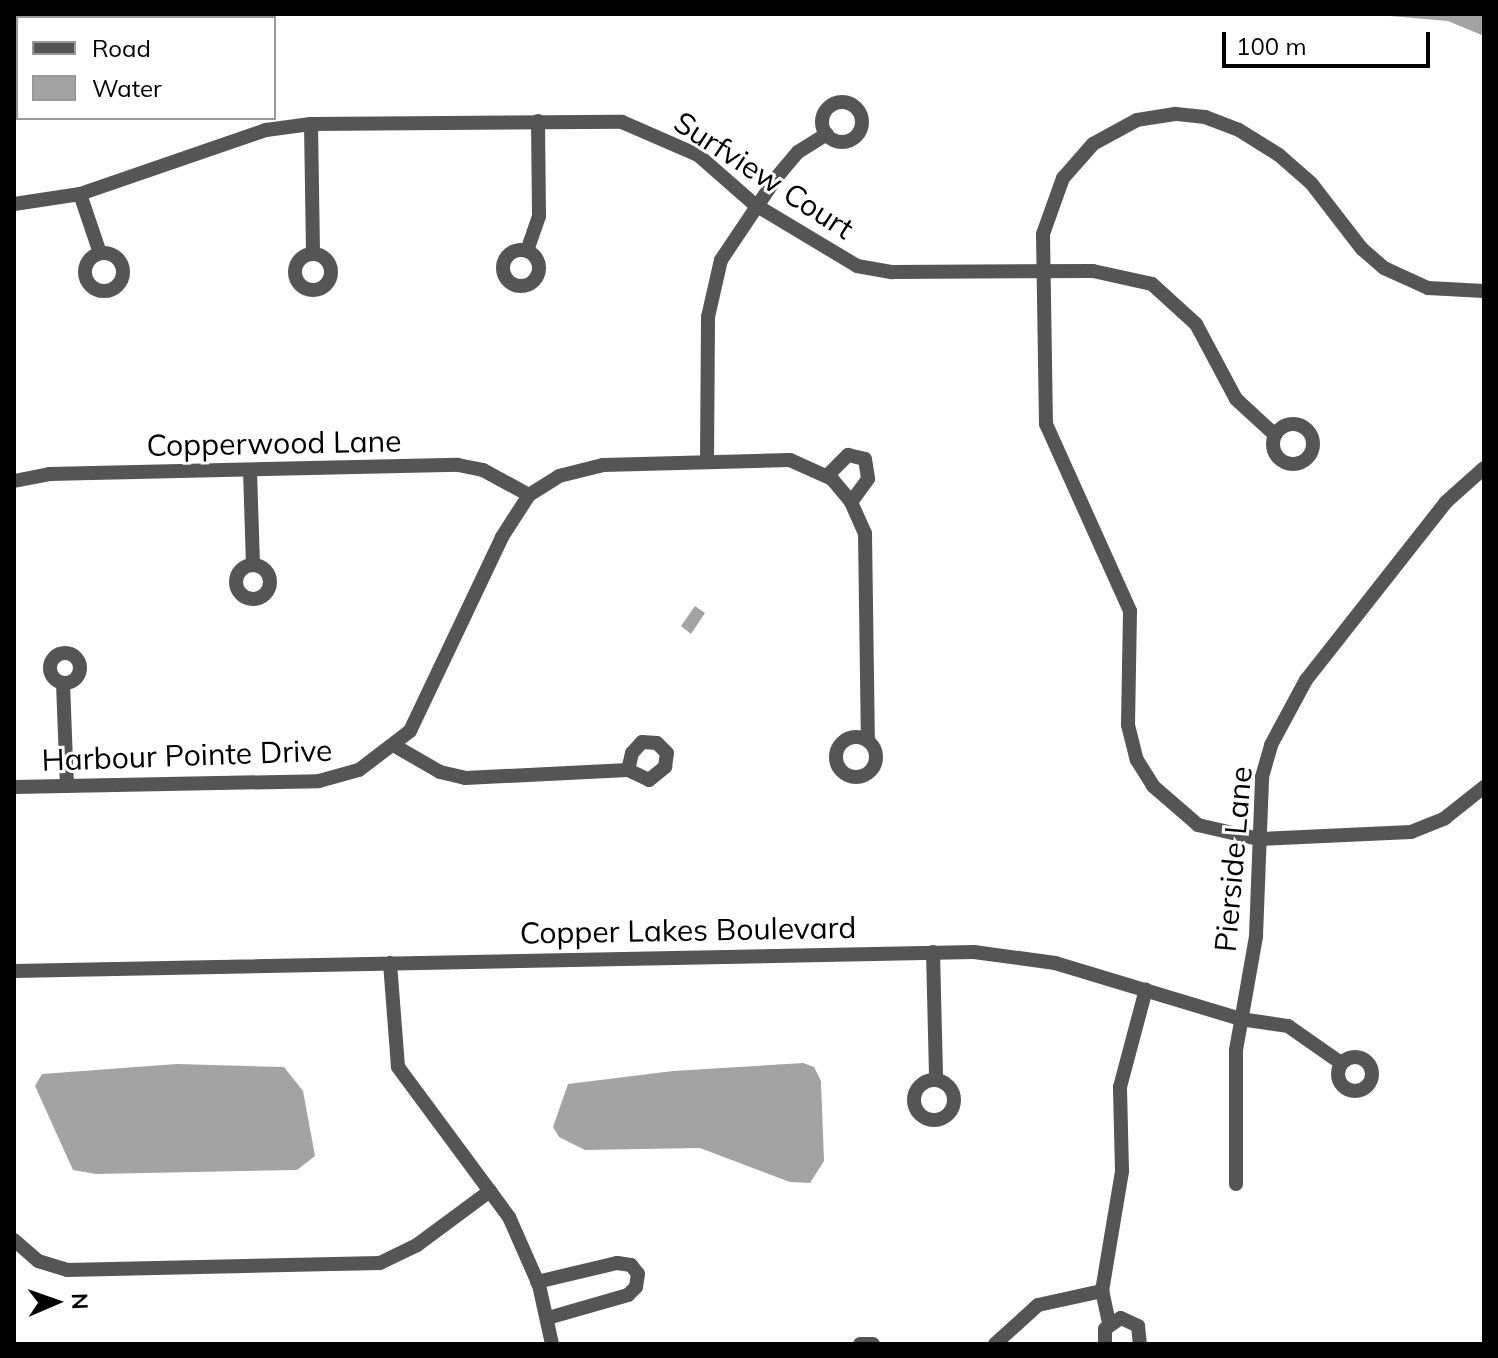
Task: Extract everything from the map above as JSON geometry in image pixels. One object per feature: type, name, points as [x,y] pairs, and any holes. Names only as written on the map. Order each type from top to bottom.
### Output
[{"type":"street","points":[[1484,291],[1449,293],[1396,275],[1362,249],[1311,183],[1270,149],[1220,122],[1175,114],[1123,125],[1078,158],[1048,214],[1042,271],[1046,424],[1130,611],[1128,725],[1137,760],[1153,786],[1184,817],[1212,831],[1259,839],[1411,832],[1445,818],[1484,787]]},
{"type":"street","points":[[527,251],[539,216],[538,121]]},
{"type":"street","name":"Surfview Court","points":[[14,204],[80,194],[266,130],[311,124],[622,122],[645,129],[698,155],[754,204],[857,266],[892,272],[1042,271],[1124,275],[1167,295],[1206,338],[1236,399],[1275,435]]},
{"type":"street","points":[[311,124],[313,253]]},
{"type":"street","points":[[707,462],[710,299],[721,260],[754,204],[798,152],[827,134]]},
{"type":"street","points":[[80,194],[100,253]]},
{"type":"street","points":[[827,476],[848,455],[865,459],[868,479],[851,502]]},
{"type":"street","name":"Harbour Pointe Drive","points":[[14,787],[319,781],[359,770],[395,746],[410,731],[502,537],[529,495],[559,476],[603,465],[790,460],[827,476],[851,502],[865,533],[868,740]]},
{"type":"street","name":"Copperwood Lane","points":[[14,481],[49,474],[458,465],[483,470],[529,495]]},
{"type":"street","name":"Pierside Lane","points":[[1236,1184],[1240,1019],[1256,936],[1262,777],[1290,705],[1446,502],[1484,468]]},
{"type":"street","points":[[250,470],[253,564]]},
{"type":"street","points":[[63,683],[67,786]]},
{"type":"street","points":[[395,746],[440,772],[465,778],[628,770]]},
{"type":"street","points":[[933,952],[936,1078]]},
{"type":"street","name":"Copper Lakes Boulevard","points":[[14,971],[933,952],[1015,955],[1146,989],[1240,1019],[1288,1026],[1341,1063]]},
{"type":"street","points":[[390,963],[398,1067],[509,1217],[537,1282],[552,1344]]},
{"type":"street","points":[[1105,1344],[1109,1323],[1102,1291],[1122,1171],[1120,1087],[1146,989]]},
{"type":"street","points":[[14,1240],[38,1261],[67,1270],[380,1263],[417,1245],[490,1191]]},
{"type":"street","points":[[537,1282],[617,1263],[631,1265],[638,1274],[636,1287],[628,1295],[548,1318]]},
{"type":"street","points":[[995,1344],[1038,1305],[1102,1291]]},
{"type":"street","points":[[1109,1323],[1121,1318],[1134,1321],[1141,1332],[1140,1344]]},
{"type":"street","points":[[860,1344],[873,1344]]},
{"type":"water","points":[[1367,14],[1484,14],[1484,36],[1448,21]]},
{"type":"water","points":[[695,606],[705,613],[691,634],[681,626]]},
{"type":"water","points":[[803,1063],[814,1067],[821,1081],[824,1161],[810,1183],[790,1182],[700,1148],[585,1150],[559,1137],[553,1127],[568,1084],[673,1071]]},
{"type":"water","points":[[177,1064],[284,1067],[303,1091],[315,1156],[297,1170],[96,1174],[73,1170],[35,1086],[42,1074]]}]
